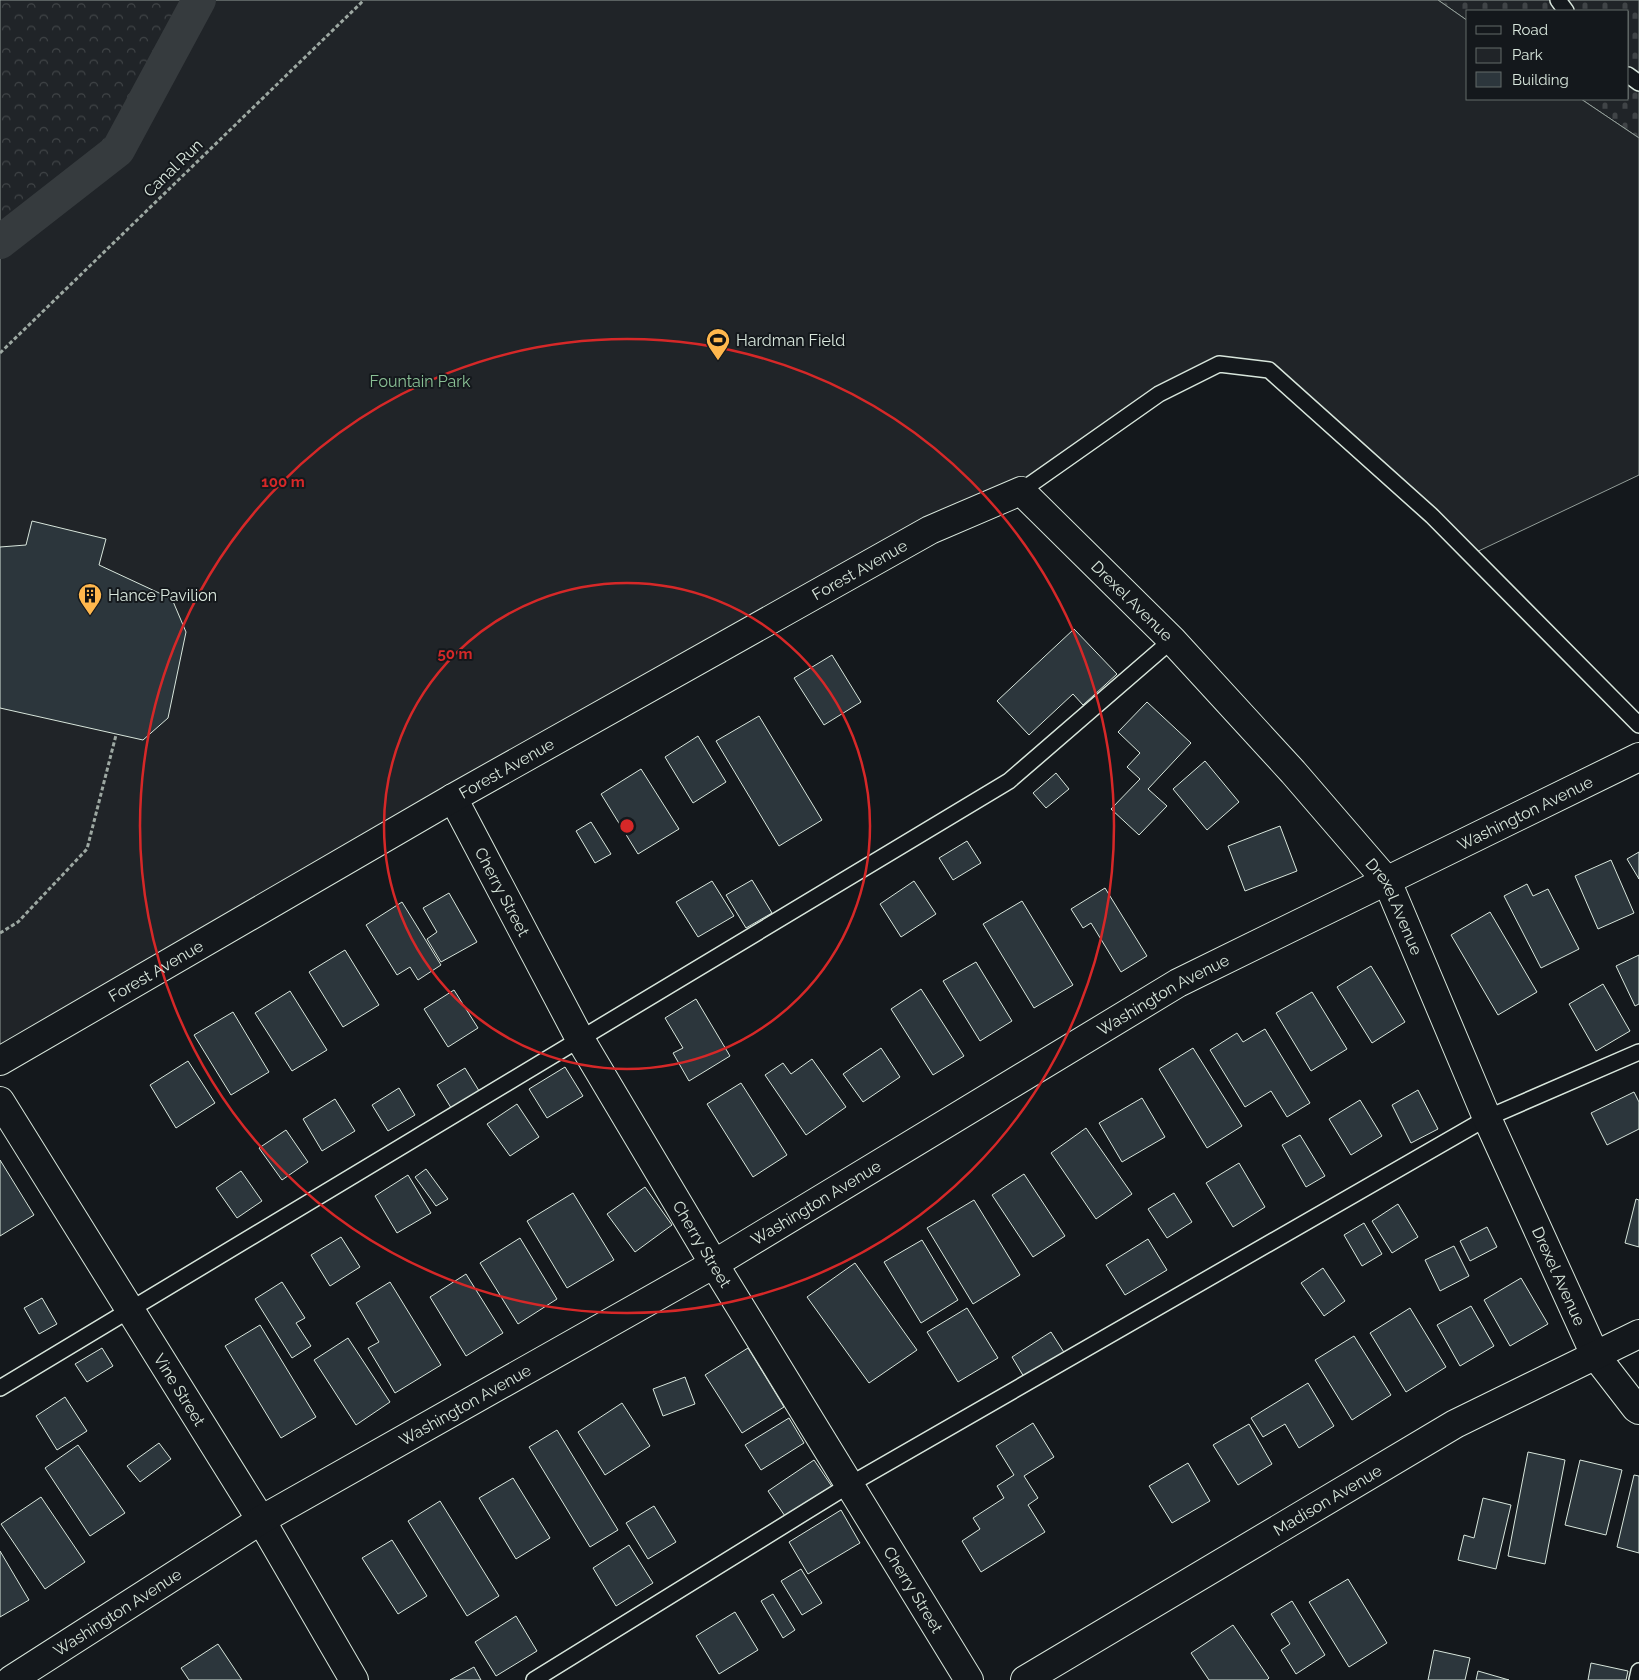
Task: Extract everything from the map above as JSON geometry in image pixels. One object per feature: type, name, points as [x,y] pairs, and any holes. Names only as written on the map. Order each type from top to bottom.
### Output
[{"type":"street","name":"Drexel Avenue","points":[[1021,491],[1172,640],[1293,772],[1387,881],[1487,1118],[1595,1355],[1639,1410]]},
{"type":"street","name":"Forest Avenue","points":[[0,1061],[453,798],[930,530],[1021,491]]},
{"type":"street","name":"Washington Avenue","points":[[11,1680],[261,1520],[714,1264],[1178,984],[1639,757]]},
{"type":"street","name":"Cherry Street","points":[[453,798],[580,1039],[714,1264],[969,1680]]},
{"type":"street","name":"Vine Street","points":[[0,1101],[261,1520],[354,1680]]},
{"type":"street","name":"Madison Avenue","points":[[1025,1680],[1455,1424],[1639,1334]]},
{"type":"lane","points":[[1021,491],[1159,394],[1218,364],[1269,370],[1432,516],[1639,725]]},
{"type":"lane","points":[[0,1388],[1009,781],[1172,640]]},
{"type":"lane","points":[[534,1680],[849,1484],[1487,1118],[1639,1052]]},
{"type":"lane","points":[[1637,1680],[1639,1670]]},
{"type":"path","name":"Canal Run","points":[[0,354],[364,0]]},
{"type":"path","points":[[0,933],[18,922],[87,850],[116,734]]},
{"type":"green space","points":[[0,0],[199,0],[118,150],[0,242]]},
{"type":"green space","name":"Fountain Park","points":[[199,0],[1438,0],[1466,20],[1466,100],[1582,100],[1639,138],[1639,475],[1470,555],[1269,370],[1218,364],[1021,491],[0,1061],[0,242],[118,150]]},
{"type":"green space","points":[[1438,0],[1639,0],[1639,138],[1582,100],[1629,100],[1629,10],[1466,10],[1466,20]]},
{"type":"building","name":"Hance Pavilion","points":[[32,521],[106,539],[99,565],[172,599],[186,632],[168,718],[143,740],[0,708],[0,547],[26,545]]},
{"type":"building","points":[[1074,629],[1117,674],[1083,705],[1073,694],[1029,735],[997,701]]},
{"type":"building","points":[[832,655],[861,702],[824,725],[794,678]]},
{"type":"building","points":[[1147,702],[1191,743],[1148,789],[1167,806],[1139,835],[1111,809],[1140,779],[1127,767],[1140,753],[1118,732]]},
{"type":"building","points":[[759,716],[822,820],[779,846],[716,741]]},
{"type":"building","points":[[698,736],[726,782],[693,803],[665,757]]},
{"type":"building","points":[[1205,761],[1239,802],[1207,830],[1173,789]]},
{"type":"building","points":[[641,769],[679,829],[638,854],[601,794]]},
{"type":"building","points":[[1056,773],[1069,789],[1046,808],[1033,793]]},
{"type":"building","points":[[591,822],[611,854],[595,863],[576,831]]},
{"type":"building","points":[[1280,826],[1297,871],[1245,891],[1228,846]]},
{"type":"building","points":[[967,841],[981,863],[953,880],[939,858]]},
{"type":"building","points":[[1639,852],[1639,879],[1627,859]]},
{"type":"building","points":[[1611,860],[1634,913],[1598,929],[1575,876]]},
{"type":"building","points":[[752,880],[772,913],[746,928],[726,895]]},
{"type":"building","points":[[712,881],[734,916],[698,937],[676,902]]},
{"type":"building","points":[[914,881],[936,914],[901,937],[880,904]]},
{"type":"building","points":[[1527,884],[1533,896],[1548,889],[1579,949],[1541,968],[1504,896]]},
{"type":"building","points":[[1105,888],[1147,956],[1121,972],[1091,923],[1083,928],[1071,909]]},
{"type":"building","points":[[449,893],[477,942],[441,962],[427,939],[437,932],[423,908]]},
{"type":"building","points":[[1022,901],[1073,985],[1034,1008],[983,924]]},
{"type":"building","points":[[402,902],[441,965],[418,980],[410,967],[397,975],[366,925]]},
{"type":"building","points":[[1490,912],[1537,992],[1498,1015],[1451,935]]},
{"type":"building","points":[[345,950],[379,1005],[343,1027],[309,972]]},
{"type":"building","points":[[1639,955],[1639,1004],[1635,1006],[1616,966]]},
{"type":"building","points":[[976,962],[1012,1021],[980,1041],[943,981]]},
{"type":"building","points":[[1371,966],[1405,1022],[1372,1043],[1337,987]]},
{"type":"building","points":[[1603,984],[1630,1031],[1596,1051],[1569,1004]]},
{"type":"building","points":[[921,989],[964,1056],[933,1075],[891,1009]]},
{"type":"building","points":[[454,990],[478,1028],[448,1047],[424,1009]]},
{"type":"building","points":[[290,991],[327,1050],[292,1071],[255,1013]]},
{"type":"building","points":[[1312,992],[1347,1049],[1311,1071],[1276,1013]]},
{"type":"building","points":[[696,999],[730,1056],[689,1081],[673,1053],[683,1048],[665,1018]]},
{"type":"building","points":[[233,1012],[269,1072],[231,1095],[194,1035]]},
{"type":"building","points":[[1265,1029],[1310,1103],[1287,1117],[1271,1091],[1245,1107],[1210,1050],[1237,1033],[1243,1042]]},
{"type":"building","points":[[881,1048],[900,1077],[863,1102],[843,1074]]},
{"type":"building","points":[[1193,1048],[1242,1126],[1207,1148],[1159,1069]]},
{"type":"building","points":[[812,1059],[846,1107],[806,1135],[765,1075],[783,1063],[791,1074]]},
{"type":"building","points":[[188,1061],[215,1103],[176,1128],[150,1085]]},
{"type":"building","points":[[565,1067],[583,1096],[547,1118],[529,1089]]},
{"type":"building","points":[[465,1068],[481,1094],[453,1111],[437,1085]]},
{"type":"building","points":[[741,1083],[787,1155],[753,1177],[707,1104]]},
{"type":"building","points":[[399,1088],[415,1115],[388,1131],[372,1105]]},
{"type":"building","points":[[1418,1090],[1438,1129],[1411,1143],[1392,1105]]},
{"type":"building","points":[[1634,1092],[1639,1102],[1639,1129],[1607,1145],[1591,1113]]},
{"type":"building","points":[[1142,1098],[1165,1137],[1122,1162],[1099,1123]]},
{"type":"building","points":[[335,1099],[355,1131],[322,1151],[303,1119]]},
{"type":"building","points":[[1360,1100],[1382,1136],[1351,1155],[1329,1119]]},
{"type":"building","points":[[517,1104],[539,1137],[510,1156],[487,1124]]},
{"type":"building","points":[[1086,1128],[1132,1194],[1096,1219],[1051,1153]]},
{"type":"building","points":[[286,1130],[308,1162],[282,1180],[259,1148]]},
{"type":"building","points":[[1300,1135],[1325,1176],[1306,1187],[1282,1145]]},
{"type":"building","points":[[0,1160],[34,1215],[0,1236]]},
{"type":"building","points":[[1239,1163],[1265,1207],[1233,1227],[1206,1183]]},
{"type":"building","points":[[426,1169],[448,1199],[436,1206],[415,1177]]},
{"type":"building","points":[[241,1171],[262,1201],[237,1218],[216,1188]]},
{"type":"building","points":[[1024,1174],[1065,1236],[1033,1257],[992,1195]]},
{"type":"building","points":[[408,1175],[431,1213],[397,1233],[375,1196]]},
{"type":"building","points":[[645,1187],[672,1225],[635,1252],[607,1214]]},
{"type":"building","points":[[573,1193],[614,1260],[567,1288],[527,1221]]},
{"type":"building","points":[[1174,1193],[1192,1222],[1167,1238],[1148,1209]]},
{"type":"building","points":[[1636,1199],[1639,1200],[1639,1247],[1625,1243]]},
{"type":"building","points":[[974,1200],[1020,1275],[973,1304],[927,1228]]},
{"type":"building","points":[[1398,1204],[1418,1237],[1392,1253],[1372,1221]]},
{"type":"building","points":[[1364,1223],[1382,1254],[1362,1266],[1344,1235]]},
{"type":"building","points":[[1487,1227],[1497,1247],[1470,1261],[1460,1241]]},
{"type":"building","points":[[341,1237],[360,1267],[330,1286],[311,1255]]},
{"type":"building","points":[[520,1238],[557,1299],[518,1324],[480,1263]]},
{"type":"building","points":[[1148,1239],[1167,1270],[1125,1295],[1106,1265]]},
{"type":"building","points":[[922,1240],[958,1300],[921,1323],[884,1262]]},
{"type":"building","points":[[1454,1246],[1469,1276],[1440,1291],[1425,1260]]},
{"type":"building","points":[[855,1263],[917,1350],[869,1383],[807,1297]]},
{"type":"building","points":[[1323,1268],[1345,1301],[1324,1316],[1301,1283]]},
{"type":"building","points":[[466,1274],[503,1333],[466,1356],[430,1297]]},
{"type":"building","points":[[1521,1278],[1548,1324],[1510,1346],[1484,1300]]},
{"type":"building","points":[[282,1282],[305,1318],[296,1323],[311,1346],[292,1358],[255,1299]]},
{"type":"building","points":[[390,1282],[441,1365],[395,1393],[368,1348],[379,1342],[356,1303]]},
{"type":"building","points":[[42,1298],[57,1324],[39,1334],[24,1308]]},
{"type":"building","points":[[1471,1306],[1494,1346],[1460,1366],[1437,1325]]},
{"type":"building","points":[[967,1308],[998,1358],[958,1382],[927,1332]]},
{"type":"building","points":[[1410,1308],[1446,1367],[1406,1392],[1370,1333]]},
{"type":"building","points":[[260,1325],[316,1417],[281,1438],[225,1346]]},
{"type":"building","points":[[1051,1332],[1067,1357],[1027,1382],[1012,1357]]},
{"type":"building","points":[[1354,1336],[1391,1395],[1352,1420],[1315,1360]]},
{"type":"building","points":[[348,1338],[390,1402],[356,1425],[314,1360]]},
{"type":"building","points":[[102,1348],[113,1366],[87,1382],[75,1364]]},
{"type":"building","points":[[748,1348],[784,1407],[742,1433],[705,1375]]},
{"type":"building","points":[[685,1377],[695,1404],[663,1416],[653,1389]]},
{"type":"building","points":[[1308,1383],[1334,1426],[1299,1448],[1285,1424],[1263,1437],[1251,1418]]},
{"type":"building","points":[[65,1397],[87,1431],[57,1450],[36,1416]]},
{"type":"building","points":[[622,1403],[650,1446],[605,1475],[578,1432]]},
{"type":"building","points":[[789,1418],[804,1443],[761,1470],[745,1445]]},
{"type":"building","points":[[1033,1423],[1054,1457],[1024,1476],[1038,1498],[1028,1505],[1045,1532],[981,1572],[962,1541],[980,1529],[973,1518],[1004,1498],[997,1486],[1014,1475],[996,1446]]},
{"type":"building","points":[[1249,1424],[1272,1464],[1238,1485],[1213,1445]]},
{"type":"building","points":[[557,1430],[618,1530],[590,1547],[529,1447]]},
{"type":"building","points":[[159,1443],[171,1459],[140,1482],[127,1466]]},
{"type":"building","points":[[78,1445],[125,1513],[90,1536],[45,1468]]},
{"type":"building","points":[[1528,1452],[1565,1460],[1545,1564],[1508,1556]]},
{"type":"building","points":[[814,1460],[835,1491],[789,1522],[768,1491]]},
{"type":"building","points":[[1580,1460],[1622,1470],[1606,1535],[1565,1525]]},
{"type":"building","points":[[1188,1463],[1210,1501],[1172,1523],[1149,1486]]},
{"type":"building","points":[[1634,1475],[1639,1476],[1639,1553],[1617,1547]]},
{"type":"building","points":[[513,1478],[550,1538],[516,1559],[479,1498]]},
{"type":"building","points":[[41,1497],[85,1562],[45,1589],[1,1524]]},
{"type":"building","points":[[1483,1498],[1511,1505],[1496,1569],[1458,1560],[1464,1535],[1474,1538]]},
{"type":"building","points":[[440,1501],[499,1596],[467,1616],[408,1521]]},
{"type":"building","points":[[654,1506],[676,1542],[648,1559],[626,1523]]},
{"type":"building","points":[[841,1510],[860,1543],[808,1574],[789,1542]]},
{"type":"building","points":[[392,1540],[427,1596],[398,1614],[362,1558]]},
{"type":"building","points":[[629,1545],[653,1583],[616,1606],[593,1568]]},
{"type":"building","points":[[0,1551],[29,1600],[0,1617]]},
{"type":"building","points":[[801,1569],[822,1603],[802,1615],[781,1581]]},
{"type":"building","points":[[1348,1579],[1387,1643],[1349,1667],[1309,1602]]},
{"type":"building","points":[[773,1594],[795,1630],[783,1638],[761,1601]]},
{"type":"building","points":[[1292,1601],[1325,1655],[1296,1674],[1281,1650],[1290,1644],[1271,1614]]},
{"type":"building","points":[[735,1612],[758,1650],[719,1674],[696,1636]]},
{"type":"building","points":[[516,1616],[537,1651],[496,1676],[475,1642]]},
{"type":"building","points":[[1233,1625],[1269,1678],[1267,1680],[1209,1680],[1191,1653]]},
{"type":"building","points":[[218,1644],[242,1680],[189,1680],[181,1668]]},
{"type":"building","points":[[1434,1650],[1470,1658],[1465,1680],[1428,1680]]},
{"type":"building","points":[[1591,1663],[1628,1671],[1626,1680],[1588,1680]]},
{"type":"building","points":[[474,1667],[481,1680],[450,1680]]},
{"type":"building","points":[[1478,1671],[1509,1680],[1476,1680]]},
{"type":"waterway","points":[[0,242],[118,150],[199,0]]},
{"type":"place","name":"Hardman Field","points":[[718,361]]},
{"type":"place","name":"Hance Pavilion","points":[[90,616]]}]
